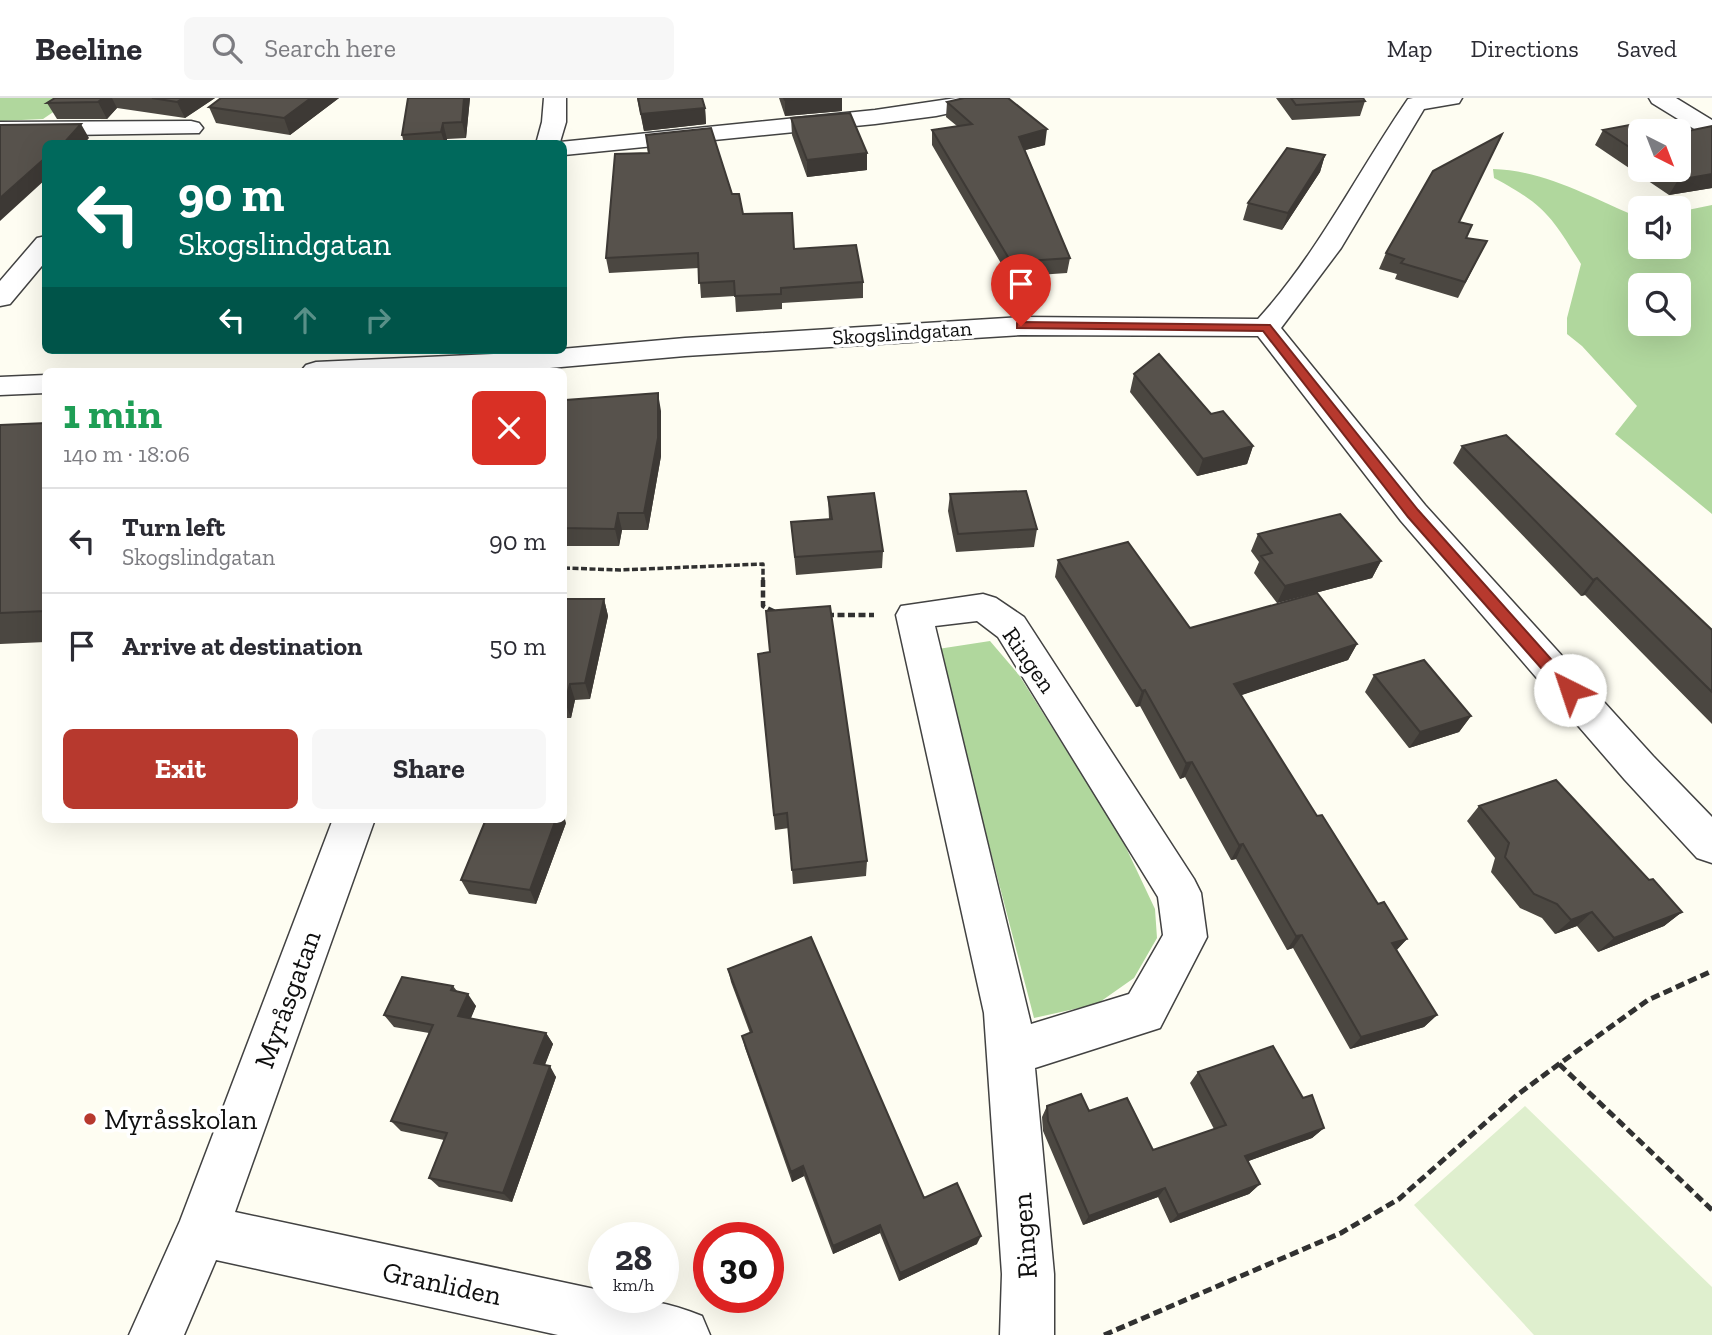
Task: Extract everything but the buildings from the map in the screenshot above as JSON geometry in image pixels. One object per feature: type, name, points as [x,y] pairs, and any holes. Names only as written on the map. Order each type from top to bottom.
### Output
[{"type":"street","points":[[549,140],[554,122],[555,98]]},
{"type":"street","points":[[567,148],[874,117],[936,109],[989,98]]},
{"type":"street","points":[[1451,98],[1409,101],[1349,214],[1295,297],[1266,328],[1413,513],[1639,768],[1712,845]]},
{"type":"street","points":[[1660,98],[1712,130]]},
{"type":"street","points":[[174,140],[213,113]]},
{"type":"street","points":[[0,129],[191,128]]},
{"type":"street","points":[[0,298],[42,249]]},
{"type":"street","name":"Skogslindgatan","points":[[376,368],[1021,326],[1266,328]]},
{"type":"street","points":[[0,386],[42,384]]},
{"type":"street","name":"Ringen","points":[[1010,1053],[1144,1012],[1185,936],[1179,893],[1012,627],[983,607],[914,615],[1007,1013],[1010,1053],[1028,1274],[1027,1335]]},
{"type":"street","name":"Myråsgatan","points":[[156,1335],[202,1231],[353,823]]},
{"type":"street","name":"Granliden","points":[[202,1231],[683,1335]]},
{"type":"path","points":[[567,568],[620,570],[763,564],[763,606],[781,615]]},
{"type":"path","points":[[817,615],[914,615]]},
{"type":"path","points":[[1104,1335],[1341,1233],[1399,1199],[1517,1095],[1559,1064],[1648,1000],[1712,971]]},
{"type":"path","points":[[1559,1064],[1712,1210]]},
{"type":"green space","points":[[0,98],[74,98],[43,119],[0,121]]},
{"type":"green space","points":[[1493,169],[1531,174],[1550,180],[1628,213],[1628,259],[1691,259],[1691,209],[1712,205],[1712,514],[1615,434],[1637,406],[1582,346],[1567,334],[1567,318],[1581,264],[1554,223],[1525,196],[1494,178]]},
{"type":"green space","points":[[990,641],[1019,675],[1121,837],[1155,909],[1157,938],[1134,978],[1097,1004],[1034,1018],[938,649]]},
{"type":"green space","points":[[1525,1106],[1712,1287],[1712,1335],[1534,1335],[1414,1205]]},
{"type":"place","name":"Myråsskolan","points":[[90,1119]]},
{"type":"route","points":[[1021,326],[1266,328],[1413,513],[1570,690]]}]
